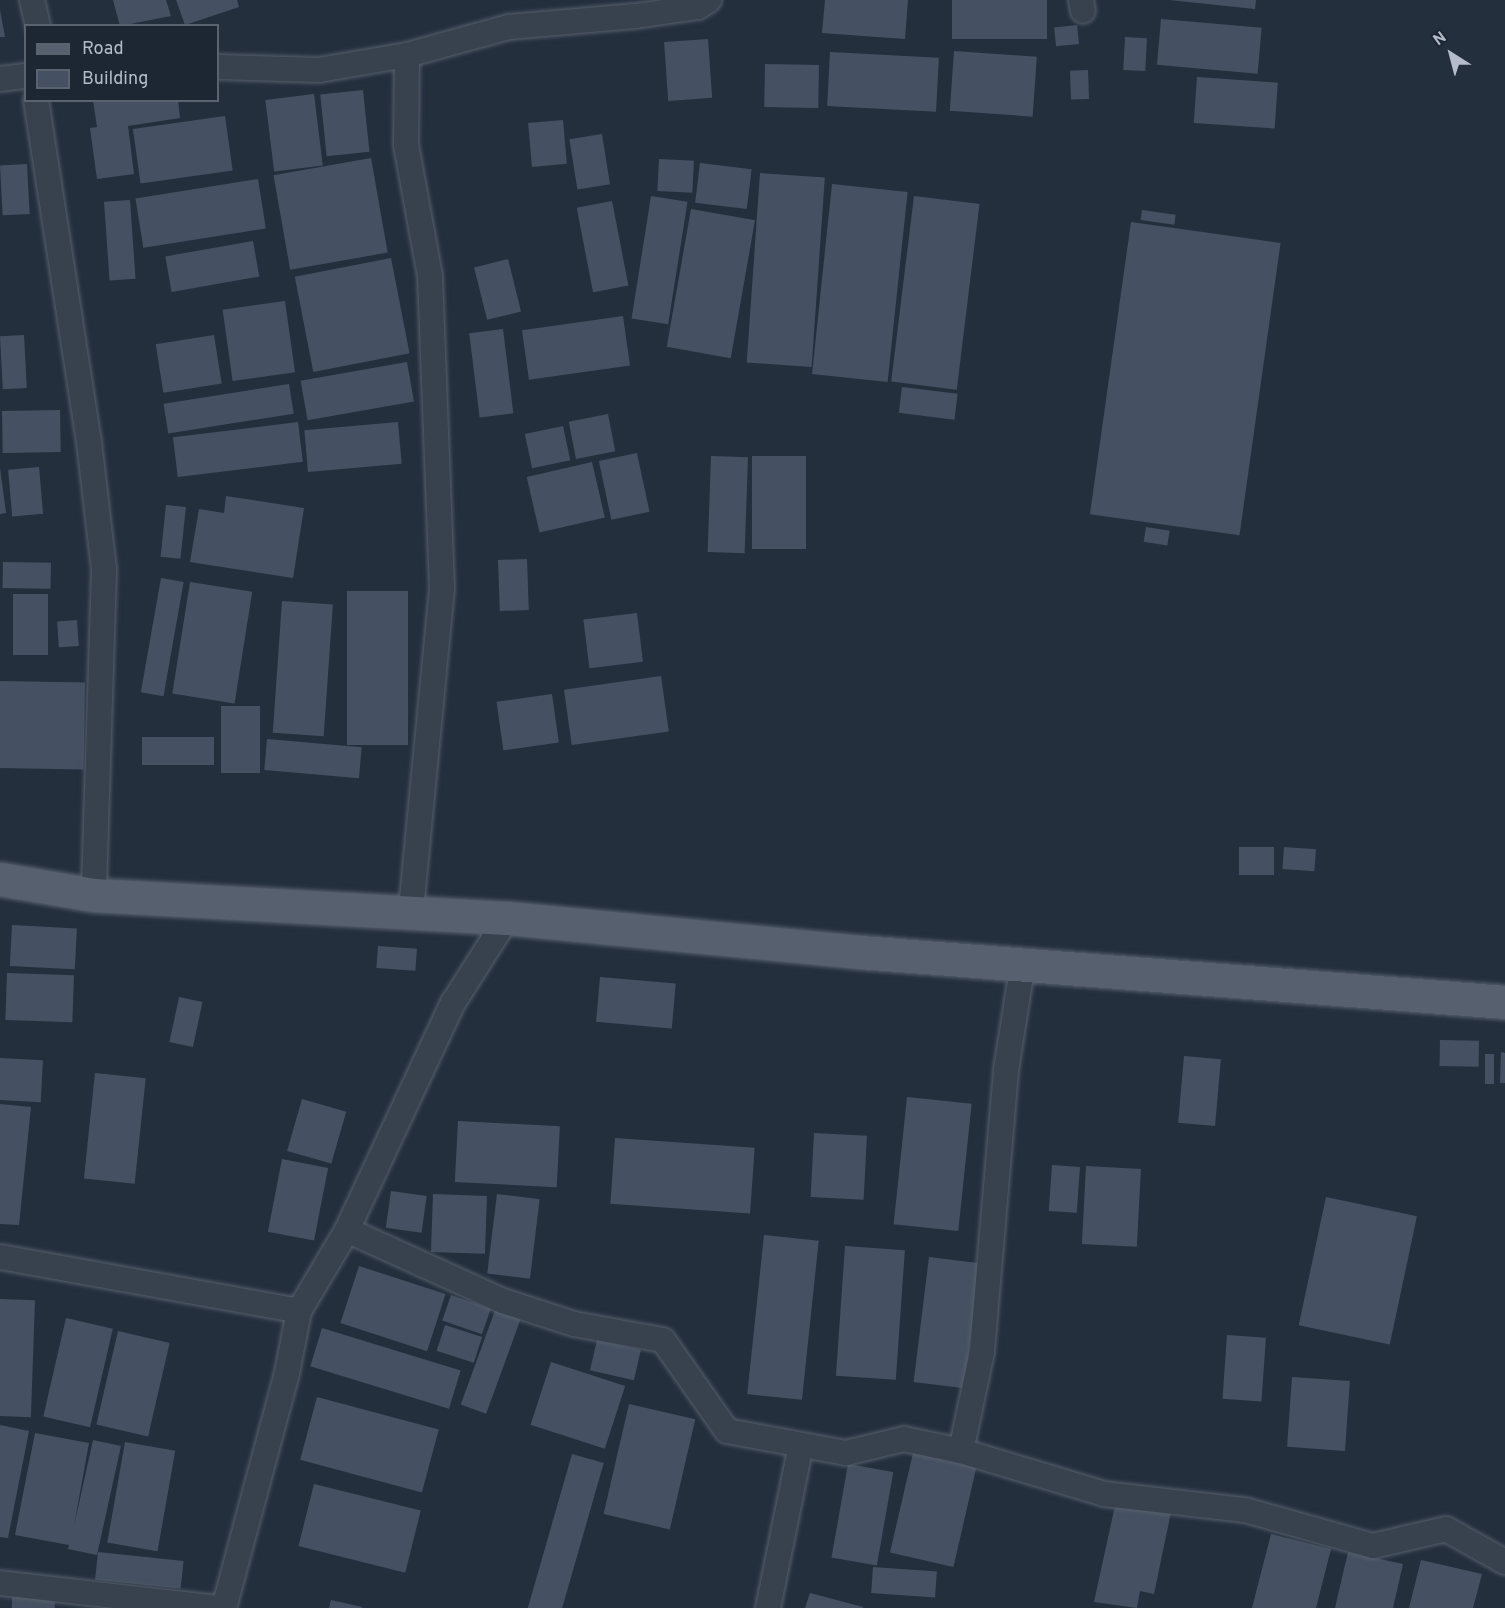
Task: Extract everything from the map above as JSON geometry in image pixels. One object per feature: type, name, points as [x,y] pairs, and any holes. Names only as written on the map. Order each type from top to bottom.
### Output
[{"type":"main road","points":[[0,879],[94,895],[507,918],[860,952],[1505,1002]]},
{"type":"street","points":[[32,0],[38,24]]},
{"type":"street","points":[[219,68],[319,70],[407,55],[509,27],[636,16],[698,7],[709,0]]},
{"type":"street","points":[[407,55],[406,145],[429,276],[442,588],[411,911]]},
{"type":"street","points":[[0,79],[24,76]]},
{"type":"street","points":[[36,102],[89,442],[104,570],[94,895]]},
{"type":"street","points":[[0,1583],[222,1608],[287,1373],[299,1311],[347,1230],[432,1046],[507,918]]},
{"type":"street","points":[[961,1451],[982,1351],[1006,1070],[1023,963]]},
{"type":"street","points":[[347,1230],[503,1301],[574,1324],[663,1340],[727,1431],[846,1453],[904,1439],[961,1451],[1104,1494],[1245,1510],[1373,1546],[1446,1529],[1505,1562]]},
{"type":"street","points":[[0,1257],[299,1311]]},
{"type":"street","points":[[768,1608],[801,1445]]},
{"type":"building","points":[[113,0],[166,0],[171,16],[119,24]]},
{"type":"building","points":[[176,0],[237,0],[239,7],[185,24]]},
{"type":"building","points":[[825,0],[908,0],[905,39],[822,33]]},
{"type":"building","points":[[952,0],[1047,0],[1047,39],[952,39]]},
{"type":"building","points":[[1169,0],[1256,0],[1255,9]]},
{"type":"building","points":[[0,10],[5,37],[0,37]]},
{"type":"building","points":[[1161,19],[1262,28],[1258,74],[1157,65]]},
{"type":"building","points":[[1077,25],[1079,44],[1056,46],[1054,27]]},
{"type":"building","points":[[1125,37],[1147,38],[1145,71],[1123,70]]},
{"type":"building","points":[[708,39],[712,98],[668,101],[664,42]]},
{"type":"building","points":[[954,51],[1037,57],[1033,117],[950,111]]},
{"type":"building","points":[[830,52],[939,58],[936,112],[827,106]]},
{"type":"building","points":[[765,64],[819,65],[818,108],[764,107]]},
{"type":"building","points":[[1088,70],[1089,99],[1071,100],[1070,71]]},
{"type":"building","points":[[1197,77],[1278,83],[1275,129],[1194,123]]},
{"type":"building","points":[[363,90],[369,152],[327,156],[320,94]]},
{"type":"building","points":[[314,94],[323,165],[274,171],[265,100]]},
{"type":"building","points":[[93,102],[178,102],[180,118],[128,126],[134,174],[97,179],[90,128],[97,127]]},
{"type":"building","points":[[225,116],[233,170],[141,183],[133,129]]},
{"type":"building","points":[[563,120],[567,164],[532,167],[528,123]]},
{"type":"building","points":[[602,134],[610,184],[577,190],[569,139]]},
{"type":"building","points":[[371,158],[388,253],[290,270],[274,175]]},
{"type":"building","points":[[659,159],[694,161],[692,193],[657,191]]},
{"type":"building","points":[[700,163],[752,169],[747,209],[695,203]]},
{"type":"building","points":[[27,164],[30,214],[3,215],[0,165]]},
{"type":"building","points":[[760,173],[825,178],[812,367],[747,363]]},
{"type":"building","points":[[258,179],[266,228],[143,248],[136,198]]},
{"type":"building","points":[[832,184],[908,192],[888,382],[812,374]]},
{"type":"building","points":[[651,196],[688,202],[668,324],[632,318]]},
{"type":"building","points":[[914,196],[980,204],[957,390],[891,382]]},
{"type":"building","points":[[130,200],[136,279],[110,281],[104,202]]},
{"type":"building","points":[[612,201],[628,285],[593,292],[577,208]]},
{"type":"building","points":[[691,209],[755,220],[731,358],[667,347]]},
{"type":"building","points":[[1142,210],[1176,215],[1174,225],[1141,220]]},
{"type":"building","points":[[1131,222],[1281,243],[1239,535],[1090,514]]},
{"type":"building","points":[[253,241],[259,276],[172,292],[165,256]]},
{"type":"building","points":[[391,258],[410,353],[313,372],[295,277]]},
{"type":"building","points":[[508,259],[521,311],[487,320],[474,267]]},
{"type":"building","points":[[285,301],[295,372],[233,381],[223,310]]},
{"type":"building","points":[[623,316],[630,366],[529,380],[522,330]]},
{"type":"building","points":[[503,329],[513,413],[480,418],[469,333]]},
{"type":"building","points":[[24,335],[27,388],[3,389],[0,336]]},
{"type":"building","points":[[214,335],[222,383],[163,393],[156,344]]},
{"type":"building","points":[[407,362],[414,401],[308,420],[301,381]]},
{"type":"building","points":[[289,384],[294,414],[168,433],[164,404]]},
{"type":"building","points":[[902,387],[958,394],[954,420],[899,413]]},
{"type":"building","points":[[60,410],[61,452],[3,453],[2,411]]},
{"type":"building","points":[[608,414],[615,451],[576,459],[569,422]]},
{"type":"building","points":[[298,422],[303,462],[178,477],[173,437]]},
{"type":"building","points":[[398,422],[402,464],[308,472],[304,430]]},
{"type":"building","points":[[563,426],[570,460],[532,468],[525,434]]},
{"type":"building","points":[[637,453],[649,512],[611,520],[599,461]]},
{"type":"building","points":[[711,456],[748,457],[745,553],[708,552]]},
{"type":"building","points":[[752,456],[806,456],[806,549],[752,549]]},
{"type":"building","points":[[592,462],[605,518],[540,533],[527,477]]},
{"type":"building","points":[[39,467],[43,514],[12,517],[8,470]]},
{"type":"building","points":[[0,468],[6,513],[0,514]]},
{"type":"building","points":[[226,496],[304,508],[293,578],[190,562],[199,509],[224,513]]},
{"type":"building","points":[[166,505],[186,507],[180,559],[161,557]]},
{"type":"building","points":[[1146,527],[1170,531],[1167,546],[1144,542]]},
{"type":"building","points":[[527,559],[529,610],[500,611],[498,560]]},
{"type":"building","points":[[3,562],[51,563],[51,589],[3,588]]},
{"type":"building","points":[[161,578],[184,582],[164,696],[141,692]]},
{"type":"building","points":[[190,582],[252,592],[235,703],[172,694]]},
{"type":"building","points":[[347,591],[408,591],[408,745],[347,745]]},
{"type":"building","points":[[13,594],[48,594],[48,655],[13,655]]},
{"type":"building","points":[[282,601],[333,605],[324,736],[273,733]]},
{"type":"building","points":[[637,613],[643,662],[589,668],[583,620]]},
{"type":"building","points":[[77,620],[79,646],[59,647],[57,621]]},
{"type":"building","points":[[661,676],[669,731],[572,745],[564,690]]},
{"type":"building","points":[[0,681],[85,682],[83,769],[0,768]]},
{"type":"building","points":[[552,694],[559,743],[503,750],[497,702]]},
{"type":"building","points":[[221,706],[260,706],[260,773],[221,773]]},
{"type":"building","points":[[142,737],[214,737],[214,765],[142,765]]},
{"type":"building","points":[[267,739],[362,747],[359,778],[264,770]]},
{"type":"building","points":[[1239,847],[1274,847],[1274,875],[1239,875]]},
{"type":"building","points":[[1284,847],[1316,849],[1314,871],[1282,869]]},
{"type":"building","points":[[12,925],[77,928],[75,969],[10,966]]},
{"type":"building","points":[[378,946],[417,949],[415,971],[376,968]]},
{"type":"building","points":[[7,973],[74,975],[72,1022],[5,1020]]},
{"type":"building","points":[[600,977],[676,984],[672,1028],[596,1022]]},
{"type":"building","points":[[179,997],[202,1002],[193,1047],[169,1042]]},
{"type":"building","points":[[1440,1040],[1479,1041],[1479,1067],[1440,1066]]},
{"type":"building","points":[[1501,1052],[1505,1053],[1505,1083],[1500,1083]]},
{"type":"building","points":[[1485,1054],[1494,1054],[1494,1084],[1485,1084]]},
{"type":"building","points":[[1184,1056],[1221,1059],[1215,1126],[1178,1123]]},
{"type":"building","points":[[0,1058],[43,1060],[41,1102],[0,1100]]},
{"type":"building","points":[[95,1073],[146,1078],[135,1184],[84,1178]]},
{"type":"building","points":[[907,1097],[972,1104],[958,1231],[894,1224]]},
{"type":"building","points":[[302,1099],[346,1112],[331,1164],[287,1151]]},
{"type":"building","points":[[0,1104],[31,1107],[19,1225],[0,1224]]},
{"type":"building","points":[[458,1121],[560,1126],[557,1187],[455,1182]]},
{"type":"building","points":[[814,1133],[867,1136],[864,1200],[811,1197]]},
{"type":"building","points":[[615,1138],[755,1148],[750,1214],[610,1204]]},
{"type":"building","points":[[282,1159],[328,1168],[314,1241],[268,1232]]},
{"type":"building","points":[[1052,1165],[1080,1167],[1077,1213],[1049,1211]]},
{"type":"building","points":[[1086,1166],[1141,1169],[1137,1247],[1082,1244]]},
{"type":"building","points":[[391,1191],[427,1196],[422,1233],[386,1228]]},
{"type":"building","points":[[433,1194],[487,1196],[485,1254],[431,1252]]},
{"type":"building","points":[[497,1194],[540,1199],[530,1279],[487,1273]]},
{"type":"building","points":[[1326,1197],[1417,1216],[1390,1344],[1299,1325]]},
{"type":"building","points":[[764,1235],[819,1241],[802,1400],[747,1394]]},
{"type":"building","points":[[845,1246],[905,1250],[896,1380],[836,1376]]},
{"type":"building","points":[[929,1257],[980,1263],[964,1388],[914,1382]]},
{"type":"building","points":[[359,1266],[446,1294],[427,1351],[340,1323]]},
{"type":"building","points":[[451,1295],[491,1309],[482,1334],[442,1321]]},
{"type":"building","points":[[0,1299],[35,1300],[31,1417],[0,1416]]},
{"type":"building","points":[[497,1305],[522,1314],[486,1414],[461,1405]]},
{"type":"building","points":[[66,1318],[113,1329],[90,1427],[43,1416]]},
{"type":"building","points":[[445,1325],[482,1337],[474,1363],[437,1351]]},
{"type":"building","points":[[322,1328],[461,1370],[449,1409],[310,1366]]},
{"type":"building","points":[[118,1331],[170,1343],[148,1436],[96,1425]]},
{"type":"building","points":[[1227,1335],[1266,1338],[1261,1402],[1223,1399]]},
{"type":"building","points":[[597,1340],[641,1350],[634,1380],[590,1370]]},
{"type":"building","points":[[551,1362],[625,1386],[605,1449],[531,1425]]},
{"type":"building","points":[[1292,1377],[1350,1381],[1345,1451],[1287,1447]]},
{"type":"building","points":[[317,1397],[439,1430],[422,1492],[300,1460]]},
{"type":"building","points":[[629,1404],[695,1419],[670,1529],[604,1514]]},
{"type":"building","points":[[0,1425],[29,1431],[8,1538],[0,1537]]},
{"type":"building","points":[[35,1433],[89,1443],[74,1526],[93,1440],[121,1446],[97,1555],[68,1549],[69,1545],[15,1535]]},
{"type":"building","points":[[125,1442],[175,1451],[158,1551],[107,1542]]},
{"type":"building","points":[[913,1453],[976,1468],[953,1567],[890,1552]]},
{"type":"building","points":[[572,1454],[604,1463],[562,1608],[528,1608]]},
{"type":"building","points":[[848,1464],[893,1472],[877,1566],[832,1558]]},
{"type":"building","points":[[314,1484],[421,1511],[405,1573],[299,1546]]},
{"type":"building","points":[[1116,1501],[1171,1512],[1154,1594],[1140,1591],[1137,1608],[1094,1602]]},
{"type":"building","points":[[1271,1534],[1331,1549],[1316,1608],[1252,1608]]},
{"type":"building","points":[[98,1552],[184,1561],[181,1589],[95,1580]]},
{"type":"building","points":[[1348,1552],[1403,1564],[1393,1608],[1335,1608]]},
{"type":"building","points":[[1421,1560],[1482,1574],[1473,1608],[1409,1608]]},
{"type":"building","points":[[873,1567],[937,1571],[935,1597],[871,1593]]},
{"type":"building","points":[[810,1593],[863,1607],[863,1608],[805,1608]]},
{"type":"building","points":[[12,1597],[55,1598],[55,1608],[12,1608]]},
{"type":"building","points":[[331,1600],[362,1607],[362,1608],[329,1608]]}]
